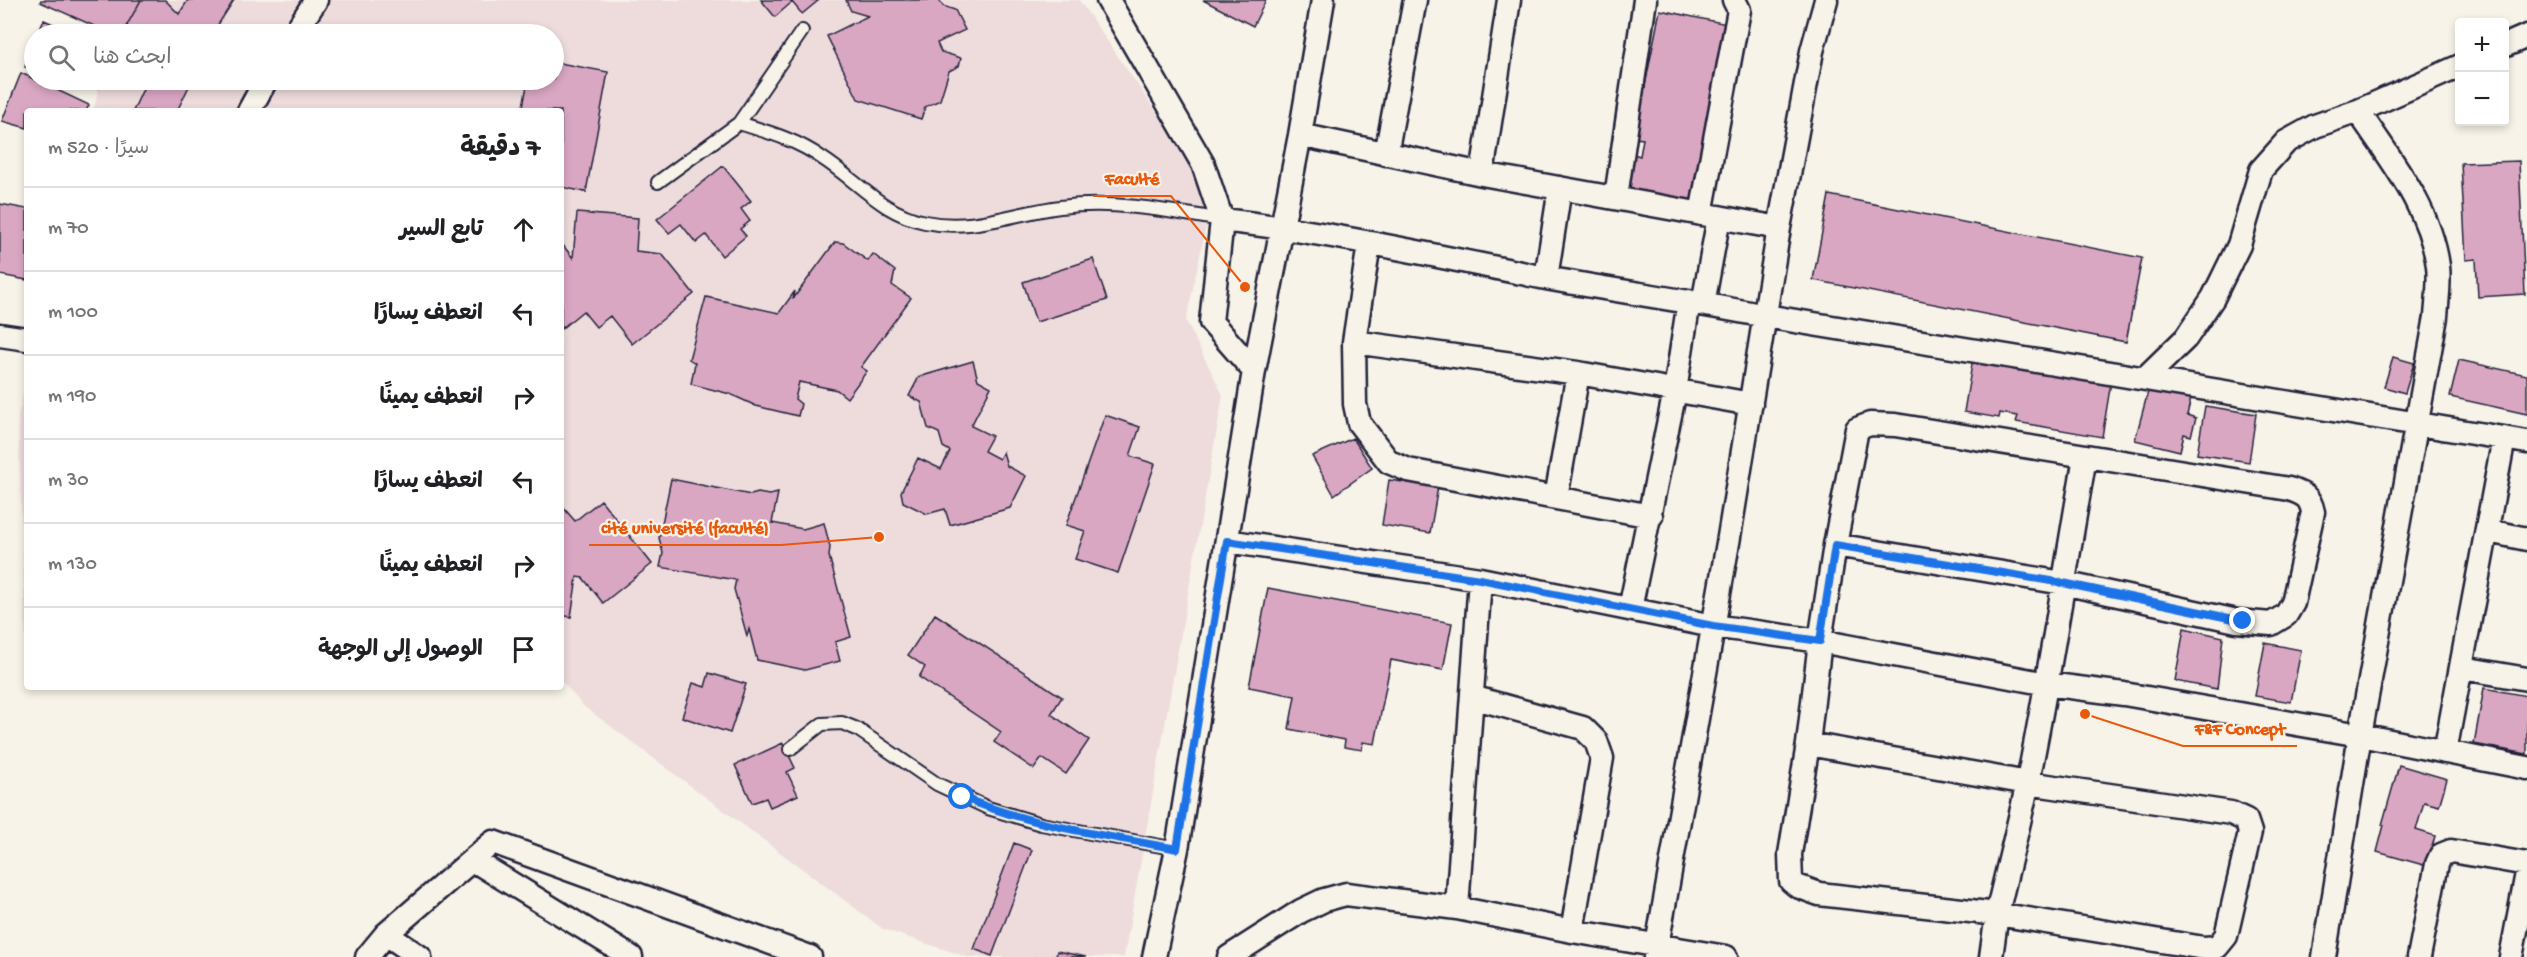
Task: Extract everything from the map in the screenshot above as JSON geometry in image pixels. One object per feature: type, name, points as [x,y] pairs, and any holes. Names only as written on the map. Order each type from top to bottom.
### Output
[{"type":"street","points":[[300,24],[316,0]]},
{"type":"street","points":[[1108,0],[1203,164],[1222,220],[1211,322],[1254,371]]},
{"type":"street","points":[[1154,957],[1177,849],[1254,371],[1300,135],[1323,0]]},
{"type":"street","points":[[1386,154],[1415,0]]},
{"type":"street","points":[[1482,174],[1509,0]]},
{"type":"street","points":[[1616,197],[1645,0]]},
{"type":"street","points":[[1630,609],[1675,391],[1696,302],[1738,10],[1734,0]]},
{"type":"street","points":[[1656,951],[1751,404],[1779,228],[1812,51],[1826,0]]},
{"type":"street","points":[[2509,44],[2527,37]]},
{"type":"street","points":[[2145,378],[2186,338],[2213,298],[2239,245],[2261,170],[2286,142],[2315,126],[2358,111],[2455,68]]},
{"type":"street","points":[[251,108],[261,90]]},
{"type":"street","points":[[2324,957],[2360,735],[2436,317],[2438,267],[2425,216],[2406,182],[2358,111]]},
{"type":"street","points":[[1300,135],[1482,174],[1779,228]]},
{"type":"street","points":[[1546,278],[1560,188]]},
{"type":"street","points":[[1222,220],[1281,227],[1546,278],[1696,302],[1765,316],[2418,422],[2527,442]]},
{"type":"street","points":[[1369,243],[1354,342],[1355,404],[1359,423],[1389,462],[1408,470],[1651,516]]},
{"type":"street","points":[[0,335],[24,339]]},
{"type":"street","points":[[1354,342],[1578,373],[1751,404]]},
{"type":"street","points":[[1556,498],[1578,373]]},
{"type":"street","points":[[1808,744],[2028,783],[2231,813],[2246,820],[2250,832],[2226,936],[2217,947],[2204,948],[1997,914],[1819,894],[1797,886],[1791,881],[1790,855],[1808,744],[1820,641],[1835,545],[1854,439],[1857,429],[1863,426],[1880,423],[1895,425],[2289,489],[2306,495],[2311,502],[2313,512],[2293,603],[2286,615],[2271,624],[2237,621],[2063,583],[1835,545]]},
{"type":"street","points":[[2445,752],[2504,438]]},
{"type":"street","points":[[1991,957],[1997,914],[2028,783],[2047,684],[2085,457]]},
{"type":"street","points":[[2488,531],[2527,539]]},
{"type":"street","points":[[1227,541],[1480,579],[1713,626],[1820,641],[2047,684],[2124,694],[2360,735],[2527,768]]},
{"type":"street","points":[[1458,908],[1480,579]]},
{"type":"street","points":[[2462,668],[2527,679]]},
{"type":"street","points":[[1472,697],[1583,728],[1596,741],[1602,758],[1572,931]]},
{"type":"street","points":[[367,957],[386,934],[493,843],[810,957]]},
{"type":"street","points":[[2419,957],[2437,864],[2441,855],[2451,851],[2527,864]]},
{"type":"street","points":[[473,860],[617,953]]},
{"type":"street","points":[[2511,957],[2527,873]]},
{"type":"street","points":[[1229,957],[1301,911],[1324,900],[1346,894],[1458,908],[1656,951],[1726,957]]},
{"type":"street","points":[[386,934],[420,957]]},
{"type":"lane","points":[[658,182],[739,123],[802,32]]},
{"type":"lane","points":[[739,123],[789,139],[810,149],[885,206],[922,221],[942,225],[978,225],[1036,211],[1092,205],[1136,206],[1222,220]]},
{"type":"lane","points":[[790,749],[822,724],[842,723],[857,729],[937,784],[988,808],[1041,824],[1177,849]]},
{"type":"shaded area","points":[[150,0],[1079,0],[1213,194],[1186,321],[1223,395],[1124,957],[967,957],[883,929],[582,705],[564,684],[564,108],[94,108],[99,90],[564,90],[564,24],[136,24]]},
{"type":"shaded area","points":[[24,391],[24,593],[18,416]]},
{"type":"building","points":[[41,0],[141,0],[128,24],[90,24],[40,2]]},
{"type":"building","points":[[141,0],[165,0],[179,14],[188,0],[234,0],[218,24],[128,24]]},
{"type":"building","points":[[761,0],[819,0],[802,14],[792,2],[775,17]]},
{"type":"building","points":[[846,0],[939,0],[943,6],[955,10],[965,30],[937,43],[941,52],[961,58],[959,66],[949,71],[940,100],[925,107],[921,119],[858,99],[827,36],[868,16],[851,11]]},
{"type":"building","points":[[1203,0],[1266,0],[1253,26]]},
{"type":"building","points":[[1660,10],[1727,24],[1692,203],[1622,189],[1630,153],[1640,156],[1643,139],[1635,138],[1641,96],[1643,96]]},
{"type":"building","points":[[564,64],[608,72],[586,192],[564,188],[564,108],[523,108],[526,90],[564,90]]},
{"type":"building","points":[[21,73],[24,74],[24,90],[57,90],[89,105],[88,108],[24,108],[24,127],[2,121]]},
{"type":"building","points":[[142,90],[187,90],[178,108],[134,108]]},
{"type":"building","points":[[2519,161],[2525,294],[2478,297],[2476,259],[2466,260],[2461,163]]},
{"type":"building","points":[[723,166],[751,201],[741,209],[750,221],[740,229],[746,236],[722,256],[706,235],[696,243],[681,224],[669,233],[657,219]]},
{"type":"building","points":[[1829,195],[2142,258],[2126,342],[1813,280]]},
{"type":"building","points":[[0,204],[24,208],[24,279],[0,275]]},
{"type":"building","points":[[577,213],[638,218],[636,251],[662,254],[694,294],[632,344],[610,316],[596,327],[583,311],[564,327],[564,247],[573,258]]},
{"type":"building","points":[[835,242],[843,243],[868,261],[873,254],[895,271],[892,285],[911,298],[861,367],[867,371],[847,398],[837,390],[799,382],[795,399],[801,404],[798,416],[756,406],[730,394],[691,384],[695,363],[689,359],[706,297],[779,313],[795,291],[793,299]]},
{"type":"building","points":[[1093,259],[1107,300],[1036,322],[1023,282]]},
{"type":"building","points":[[2393,357],[2414,363],[2405,393],[2384,387]]},
{"type":"building","points":[[1973,358],[2111,382],[2102,437],[2016,422],[2018,416],[2000,413],[1999,418],[1964,412]]},
{"type":"building","points":[[2459,360],[2527,375],[2527,414],[2450,397]]},
{"type":"building","points":[[973,361],[978,380],[991,387],[971,426],[992,436],[984,451],[999,459],[1003,452],[1007,466],[1026,476],[1010,508],[950,525],[945,509],[927,514],[903,502],[901,492],[918,458],[941,469],[950,451],[943,447],[939,433],[928,428],[921,402],[909,396],[919,377]]},
{"type":"building","points":[[2149,388],[2191,398],[2187,415],[2196,418],[2191,436],[2184,434],[2180,451],[2135,440]]},
{"type":"building","points":[[2205,406],[2256,414],[2249,462],[2197,454]]},
{"type":"building","points":[[1105,415],[1140,427],[1130,456],[1155,464],[1118,573],[1075,559],[1085,531],[1066,525]]},
{"type":"building","points":[[1353,438],[1372,468],[1334,495],[1312,456]]},
{"type":"building","points":[[671,479],[751,495],[778,493],[772,523],[803,529],[824,523],[830,547],[829,556],[851,637],[835,642],[840,661],[805,670],[757,660],[749,629],[747,636],[734,589],[736,580],[660,567],[663,553],[659,538]]},
{"type":"building","points":[[1389,480],[1438,487],[1430,533],[1382,525]]},
{"type":"building","points":[[601,500],[652,564],[603,603],[583,578],[577,577],[571,617],[564,616],[564,508],[575,521]]},
{"type":"building","points":[[1268,588],[1452,623],[1443,670],[1391,660],[1375,744],[1363,742],[1362,750],[1344,747],[1345,740],[1289,729],[1295,696],[1249,687]]},
{"type":"building","points":[[935,614],[1062,697],[1051,714],[1089,740],[1066,774],[1042,758],[1034,769],[994,742],[1001,732],[919,677],[925,667],[908,655]]},
{"type":"building","points":[[2184,628],[2223,637],[2217,689],[2175,681]]},
{"type":"building","points":[[2265,643],[2301,650],[2291,702],[2255,696]]},
{"type":"building","points":[[709,673],[746,684],[730,733],[682,717],[693,683],[705,687]]},
{"type":"building","points":[[2484,688],[2527,696],[2527,754],[2474,744]]},
{"type":"building","points":[[783,743],[795,768],[787,772],[798,795],[770,807],[766,798],[752,803],[735,765]]},
{"type":"building","points":[[2399,765],[2447,779],[2439,806],[2424,802],[2416,830],[2435,836],[2427,866],[2377,852]]},
{"type":"building","points":[[1014,843],[1032,850],[992,956],[974,949]]},
{"type":"building","points":[[1057,951],[1086,957],[1056,957]]},
{"type":"place","name":"Faculté","points":[[1245,287]]},
{"type":"place","name":"cité université (faculté)","points":[[879,537]]},
{"type":"place","name":"F&F Concept","points":[[2085,714]]},
{"type":"route","points":[[962,797],[1014,817],[1041,824],[1177,849],[1227,541],[1480,579],[1713,626],[1820,641],[1835,545],[2063,583],[2243,621]]}]
